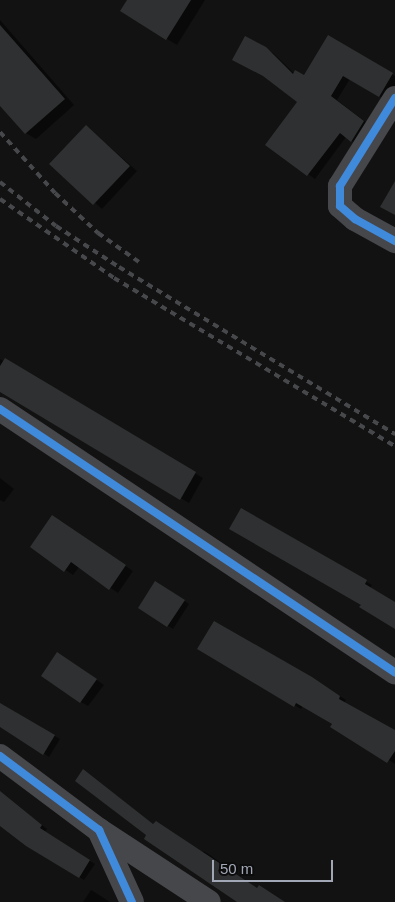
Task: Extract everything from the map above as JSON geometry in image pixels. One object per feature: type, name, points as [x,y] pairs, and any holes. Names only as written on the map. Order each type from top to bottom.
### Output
[{"type":"street","points":[[395,98],[340,186],[340,206],[355,219],[395,241]]},
{"type":"street","points":[[0,409],[395,672]]},
{"type":"street","points":[[0,756],[99,830],[209,902]]},
{"type":"street","points":[[99,830],[132,902]]},
{"type":"building","points":[[127,0],[191,0],[166,40],[120,11]]},
{"type":"building","points":[[0,25],[65,99],[25,134],[0,106]]},
{"type":"building","points":[[328,35],[393,73],[379,97],[343,76],[331,96],[364,121],[351,142],[340,133],[307,176],[265,145],[297,102],[263,76],[232,60],[245,36],[266,47],[293,74],[295,70],[304,75]]},
{"type":"building","points":[[86,125],[130,166],[93,205],[49,164]]},
{"type":"building","points":[[395,181],[395,215],[380,207]]},
{"type":"building","points":[[5,358],[196,472],[180,500],[0,392],[0,366]]},
{"type":"building","points":[[241,508],[367,580],[365,584],[395,602],[395,629],[359,607],[361,605],[229,529]]},
{"type":"building","points":[[52,515],[126,565],[109,590],[71,562],[64,572],[30,547]]},
{"type":"building","points":[[155,581],[185,600],[167,627],[138,608]]},
{"type":"building","points":[[214,621],[312,677],[340,696],[339,699],[395,730],[395,751],[387,763],[330,727],[332,724],[296,703],[294,707],[197,649]]},
{"type":"building","points":[[57,652],[97,679],[80,703],[41,676]]},
{"type":"building","points":[[0,703],[55,735],[43,755],[0,727]]},
{"type":"building","points":[[83,769],[153,824],[156,821],[257,888],[259,885],[285,902],[237,902],[144,839],[146,835],[75,781]]},
{"type":"building","points":[[0,791],[42,825],[40,828],[90,860],[79,878],[26,846],[0,826]]},
{"type":"railway","points":[[0,132],[55,193],[98,233],[139,262]]},
{"type":"railway","points":[[0,182],[56,226],[119,267],[395,434]]},
{"type":"railway","points":[[0,199],[114,278],[395,446]]},
{"type":"cycle path","points":[[395,98],[340,186],[340,206],[355,219],[395,241]]},
{"type":"cycle path","points":[[0,409],[395,672]]},
{"type":"cycle path","points":[[0,756],[99,830],[132,902]]}]
